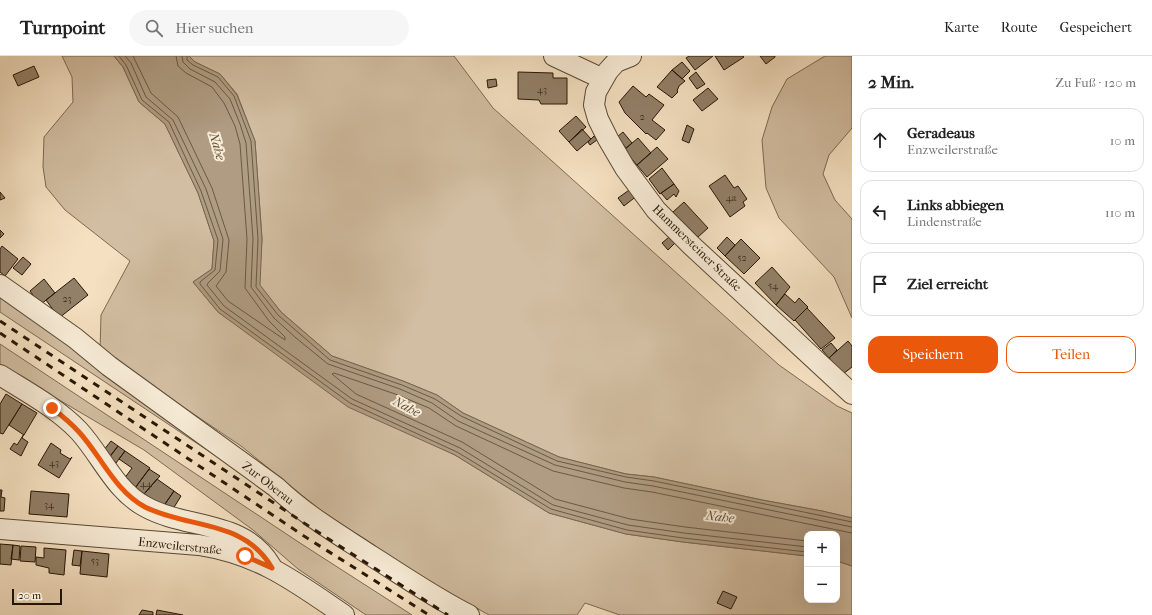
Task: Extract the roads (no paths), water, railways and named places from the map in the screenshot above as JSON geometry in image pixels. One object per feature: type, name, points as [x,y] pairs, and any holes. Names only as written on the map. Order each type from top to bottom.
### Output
[{"type":"street","points":[[554,56],[603,79]]},
{"type":"street","name":"Hammersteiner Straße","points":[[625,57],[616,62],[603,79],[596,92],[594,105],[598,119],[625,168],[656,210],[691,245],[852,394]]},
{"type":"street","name":"Zur Oberau","points":[[0,285],[82,337],[109,366],[276,487],[288,499],[317,520],[405,577],[469,615]]},
{"type":"street","points":[[0,375],[68,420],[80,432],[121,487],[143,506],[156,512],[210,526],[243,537],[266,556],[272,568]]},
{"type":"street","name":"Enzweilerstraße","points":[[0,529],[199,545],[220,549],[245,556],[272,568],[344,615]]},
{"type":"water","name":"Nahe","points":[[114,56],[189,56],[195,62],[220,74],[237,95],[255,141],[262,239],[260,285],[281,312],[332,356],[403,381],[437,395],[463,413],[559,457],[626,474],[654,477],[852,518],[852,566],[840,562],[840,531],[804,531],[804,556],[626,534],[549,513],[455,455],[348,407],[218,312],[193,282],[212,269],[214,241],[198,193],[165,124],[139,102],[123,67]]},
{"type":"railway","points":[[0,321],[310,527],[448,615]]},
{"type":"railway","points":[[0,333],[304,536],[429,615]]}]
